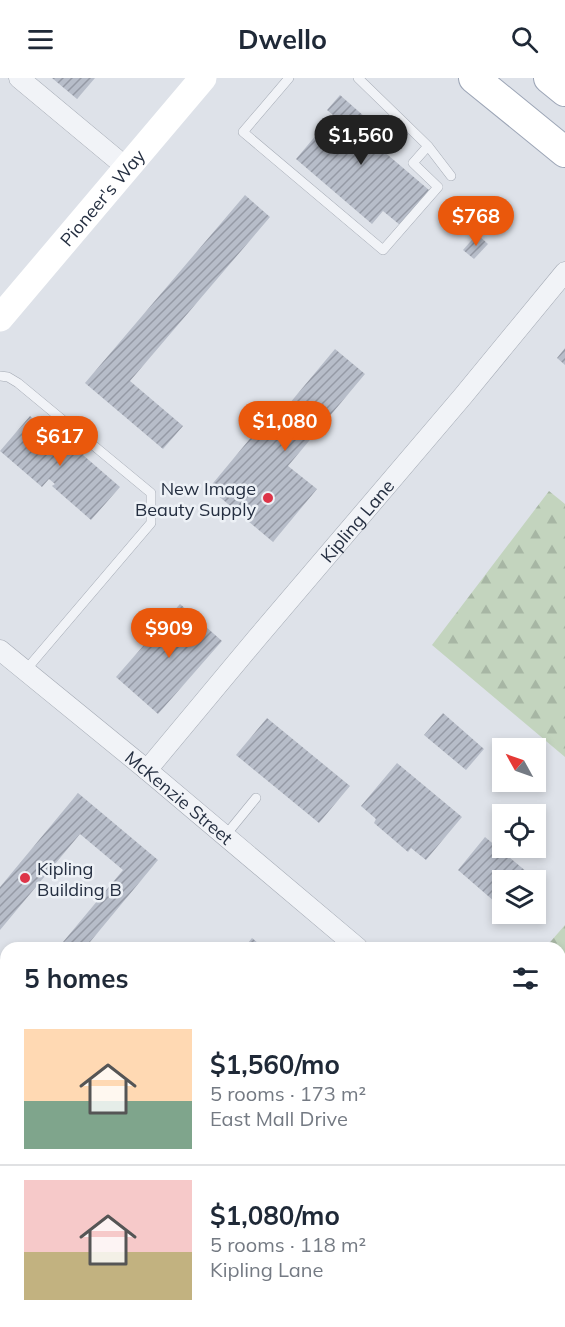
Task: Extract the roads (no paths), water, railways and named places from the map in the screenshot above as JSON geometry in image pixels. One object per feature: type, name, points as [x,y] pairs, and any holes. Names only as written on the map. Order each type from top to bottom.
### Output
[{"type":"main road","name":"Pioneer's Way","points":[[0,318],[203,78]]},
{"type":"main road","points":[[474,78],[565,152]]},
{"type":"main road","points":[[549,78],[565,91]]},
{"type":"street","points":[[19,78],[127,168]]},
{"type":"street","name":"Kipling Lane","points":[[147,770],[464,396],[565,272]]},
{"type":"street","name":"McKenzie Street","points":[[0,650],[351,942]]},
{"type":"lane","points":[[289,78],[243,132],[383,250],[438,187],[413,163],[428,146]]},
{"type":"lane","points":[[358,78],[428,146],[451,176]]},
{"type":"lane","points":[[0,376],[8,377],[18,383],[151,492],[152,523],[25,670]]},
{"type":"lane","points":[[225,836],[256,798]]},
{"type":"place","name":"New Image Beauty Supply","points":[[268,498]]},
{"type":"place","name":"Kipling Building B","points":[[25,878]]}]
